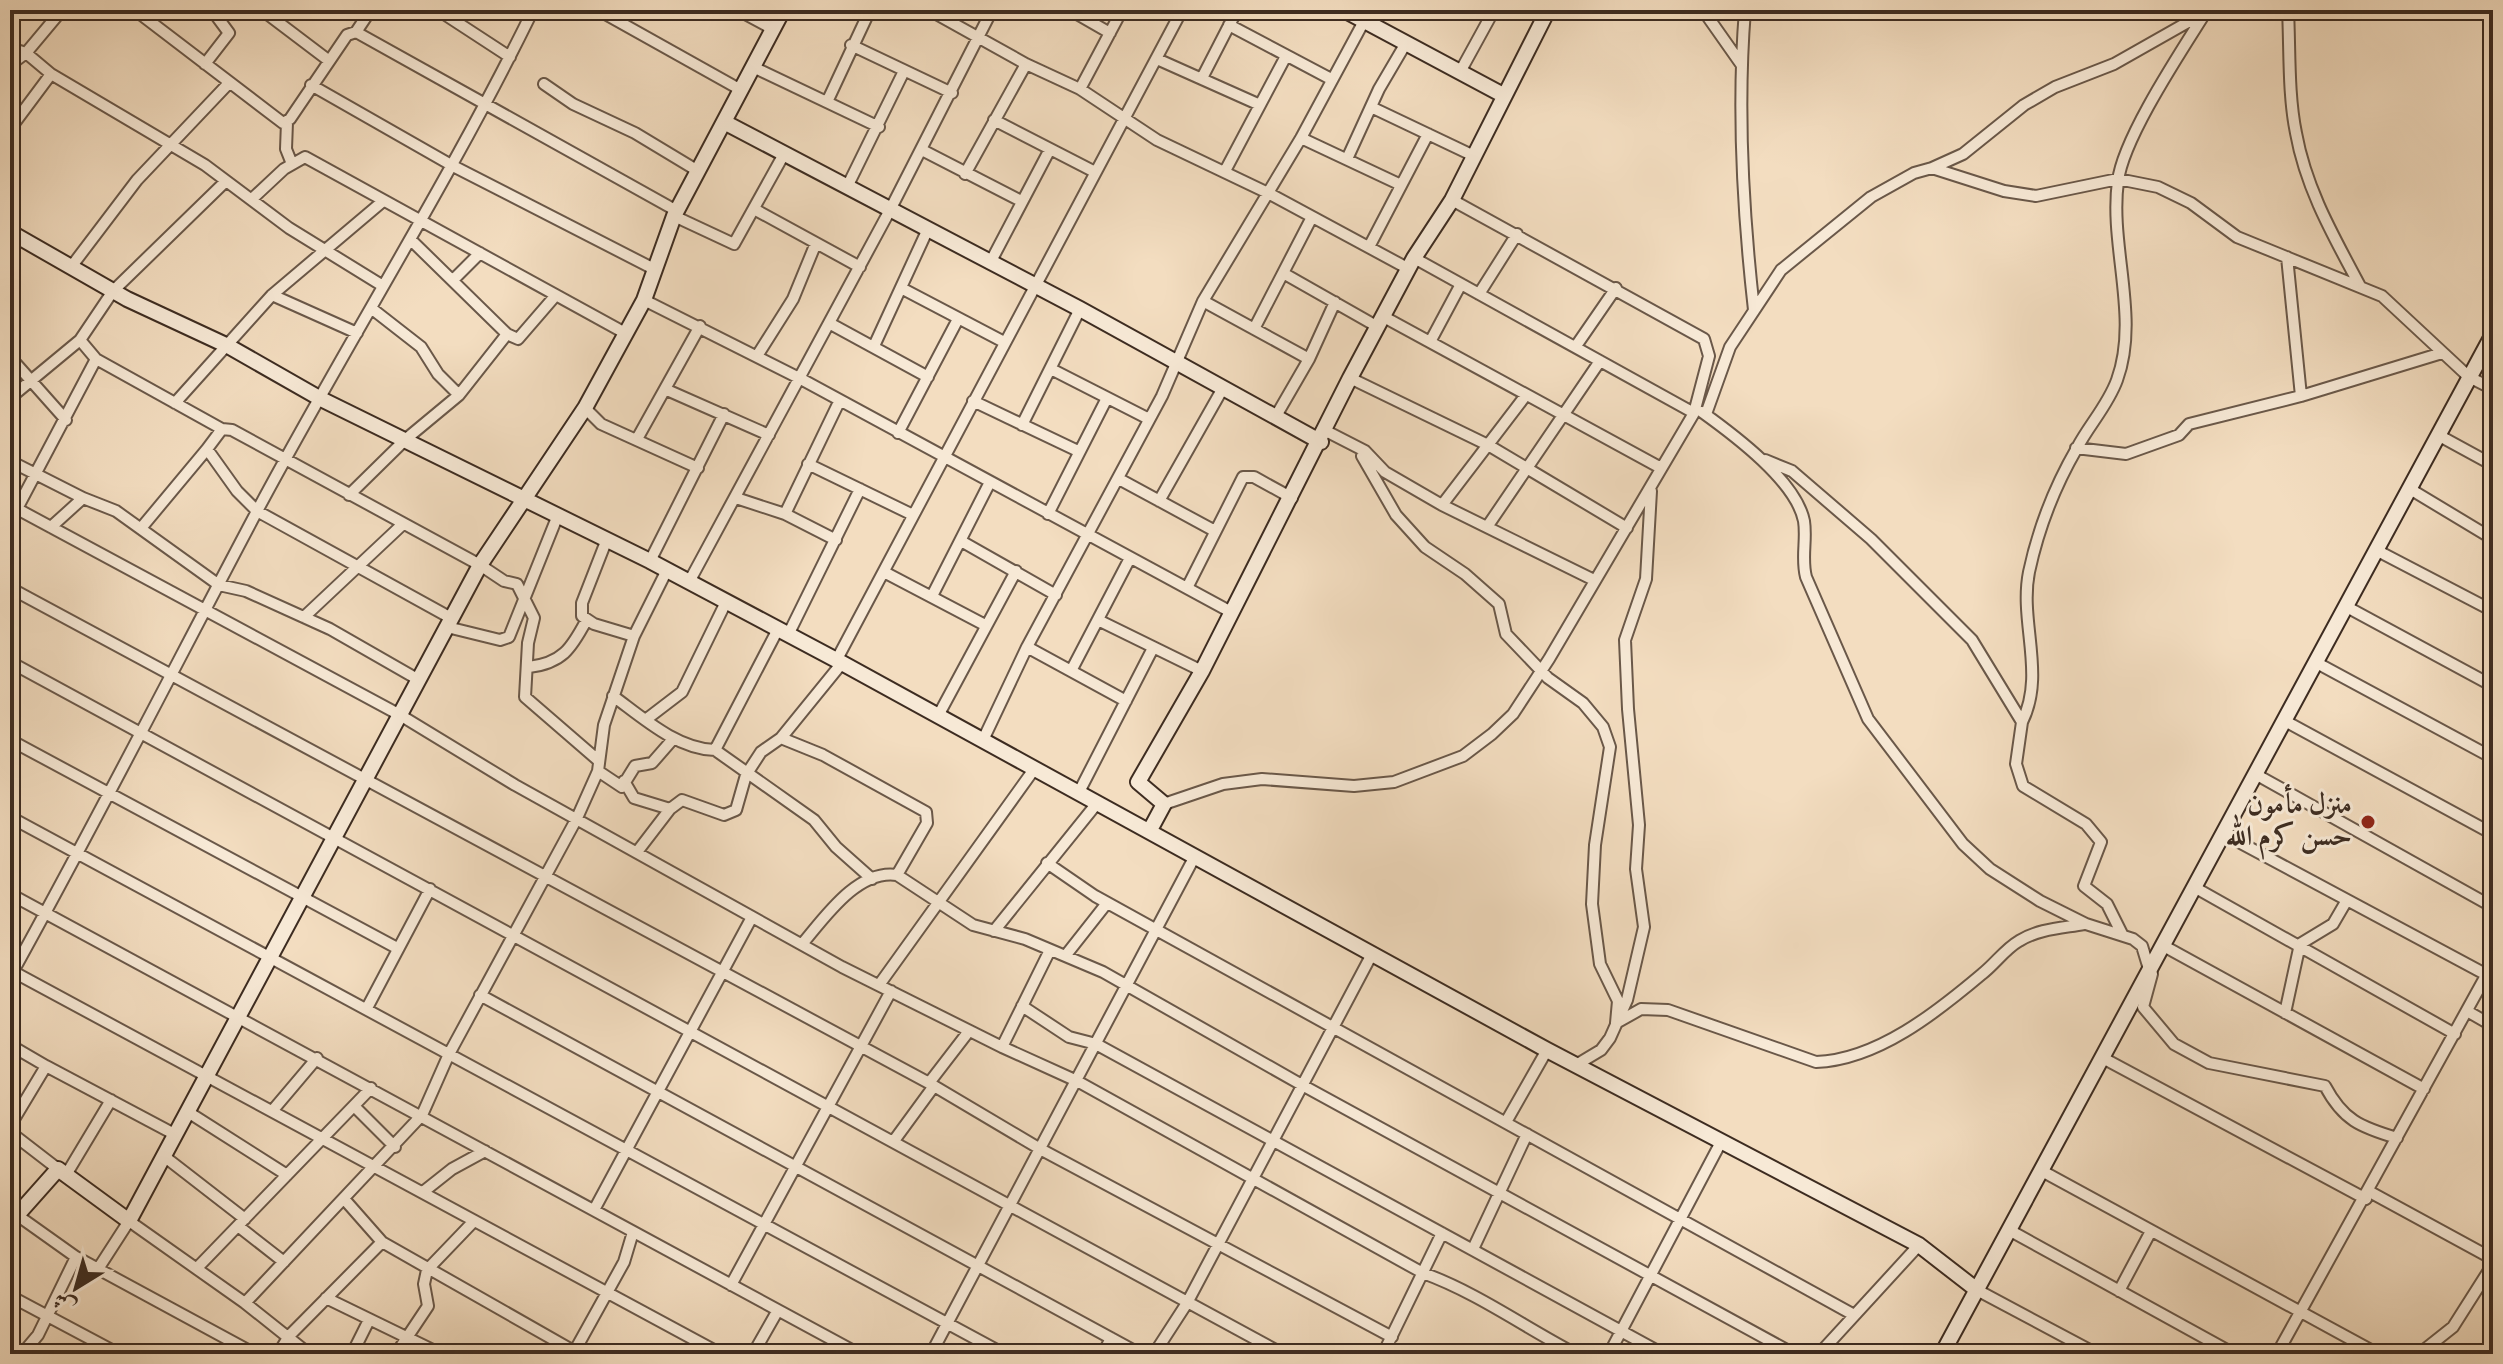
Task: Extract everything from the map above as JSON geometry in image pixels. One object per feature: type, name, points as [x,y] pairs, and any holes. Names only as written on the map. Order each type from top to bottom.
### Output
[{"type":"street","points":[[10,65],[26,53],[62,10]]},
{"type":"street","points":[[135,10],[279,122],[287,122]]},
{"type":"street","points":[[147,19],[156,10]]},
{"type":"street","points":[[205,64],[229,33],[212,10]]},
{"type":"street","points":[[262,10],[328,60]]},
{"type":"street","points":[[292,164],[286,149],[287,122],[347,35],[356,32],[368,14],[383,10]]},
{"type":"street","points":[[438,10],[510,57]]},
{"type":"street","points":[[533,10],[483,102],[453,166],[257,511],[173,676],[11,973],[324,1137],[721,1354]]},
{"type":"street","points":[[598,10],[741,90]]},
{"type":"street","points":[[738,10],[773,29]]},
{"type":"street","points":[[98,1269],[165,1157],[480,565],[585,408],[644,300],[676,213],[783,10]]},
{"type":"street","points":[[827,102],[870,10]]},
{"type":"street","points":[[689,582],[801,379],[980,39],[992,10]]},
{"type":"street","points":[[1070,10],[1110,33]]},
{"type":"street","points":[[1080,89],[1122,10]]},
{"type":"street","points":[[637,852],[670,809],[684,800],[724,815],[732,813],[746,775],[761,752],[781,738],[839,662],[1004,342],[1182,10]]},
{"type":"street","points":[[1202,78],[1237,10]]},
{"type":"street","points":[[1344,10],[1367,16],[1406,43],[1503,95]]},
{"type":"street","points":[[1164,804],[1138,782],[1202,671],[1350,378],[1411,264],[1452,200],[1548,10]]},
{"type":"street","points":[[1703,10],[1741,65]]},
{"type":"street","points":[[1745,10],[1741,65],[1746,239],[1754,310]]},
{"type":"street","points":[[1150,830],[1164,804],[1223,784],[1262,779],[1354,786],[1394,782],[1463,756],[1492,734],[1513,714],[1661,468],[1699,411],[1730,347],[1781,270],[1871,197],[1914,173],[1963,154],[2024,105],[2055,87],[2114,64],[2207,10]]},
{"type":"street","points":[[2122,934],[2107,904],[2084,886],[2101,842],[2086,824],[2038,798],[2018,776],[2022,722],[2033,688],[2026,588],[2040,531],[2076,448],[2106,403],[2117,380],[2125,322],[2117,243],[2118,179],[2129,145],[2207,10]]},
{"type":"street","points":[[2288,10],[2295,131],[2304,169],[2317,204],[2360,286]]},
{"type":"street","points":[[935,11],[1026,64],[1080,89],[1157,140],[1225,171],[1369,247],[1461,284],[1600,361],[1699,411],[1764,460],[1792,471],[1871,539],[1972,640],[2022,722]]},
{"type":"street","points":[[1460,72],[1492,11]]},
{"type":"street","points":[[983,740],[1027,647],[1119,479],[1177,363],[1203,301],[1301,138],[1367,16]]},
{"type":"street","points":[[1229,25],[1331,79]]},
{"type":"street","points":[[356,32],[734,244],[784,154]]},
{"type":"street","points":[[1347,159],[1406,43]]},
{"type":"street","points":[[851,45],[952,93]]},
{"type":"street","points":[[10,48],[26,53],[51,74],[171,144],[253,198],[323,251],[383,286]]},
{"type":"street","points":[[1225,171],[1286,56]]},
{"type":"street","points":[[1157,59],[1260,105]]},
{"type":"street","points":[[965,174],[1026,64]]},
{"type":"street","points":[[753,67],[879,127]]},
{"type":"street","points":[[848,185],[904,71]]},
{"type":"street","points":[[10,129],[51,74]]},
{"type":"street","points":[[71,267],[137,180],[229,83]]},
{"type":"street","points":[[544,84],[573,104],[635,133],[698,171]]},
{"type":"street","points":[[311,85],[453,166],[656,270]]},
{"type":"street","points":[[1371,107],[1474,156]]},
{"type":"street","points":[[994,120],[1095,172]]},
{"type":"street","points":[[724,122],[848,185],[927,231],[1080,309],[1276,416],[1365,451],[1385,472],[1442,505],[1594,580]]},
{"type":"street","points":[[1369,247],[1428,134]]},
{"type":"street","points":[[1301,138],[1401,185]]},
{"type":"street","points":[[922,150],[1021,201]]},
{"type":"street","points":[[990,263],[1049,151]]},
{"type":"street","points":[[253,198],[292,164],[305,157],[625,333]]},
{"type":"street","points":[[1932,168],[2004,191],[2036,196],[2118,179],[2158,187],[2191,203],[2237,237],[2360,286],[2404,314],[2469,377],[2493,389]]},
{"type":"street","points":[[10,398],[80,340],[113,291],[226,181]]},
{"type":"street","points":[[1452,200],[1616,288],[1707,343],[1709,356],[1699,411]]},
{"type":"street","points":[[175,403],[272,295],[382,202]]},
{"type":"street","points":[[754,209],[860,267]]},
{"type":"street","points":[[1254,329],[1312,217]]},
{"type":"street","points":[[874,346],[903,289],[927,231]]},
{"type":"street","points":[[10,232],[113,291],[228,346],[321,399],[607,539],[839,662],[1547,1050],[1919,1245],[1977,1290],[2097,1354]]},
{"type":"street","points":[[1479,294],[1517,234]]},
{"type":"street","points":[[411,240],[507,334],[521,338],[556,295]]},
{"type":"street","points":[[757,356],[793,299],[816,243]]},
{"type":"street","points":[[453,280],[480,253]]},
{"type":"street","points":[[2287,257],[2301,396]]},
{"type":"street","points":[[1283,273],[1335,302],[1430,342],[1661,468]]},
{"type":"street","points":[[1430,342],[1461,284]]},
{"type":"street","points":[[1576,346],[1616,288]]},
{"type":"street","points":[[903,289],[1004,342]]},
{"type":"street","points":[[272,295],[357,333]]},
{"type":"street","points":[[644,300],[801,379],[989,484],[1231,612]]},
{"type":"street","points":[[1203,301],[1309,359]]},
{"type":"street","points":[[1276,416],[1309,359],[1335,302]]},
{"type":"street","points":[[371,308],[421,347],[438,374],[459,395]]},
{"type":"street","points":[[1022,425],[1080,309]]},
{"type":"street","points":[[898,433],[958,319]]},
{"type":"street","points":[[829,323],[928,377]]},
{"type":"street","points":[[637,439],[700,326]]},
{"type":"street","points":[[349,495],[406,439],[459,395],[507,334]]},
{"type":"street","points":[[1948,1352],[1977,1290],[2101,1057],[2257,775],[2493,334]]},
{"type":"street","points":[[80,340],[96,359],[222,429],[232,430],[504,581],[517,584],[526,596],[534,618],[528,643],[526,698],[619,786],[622,787],[635,766],[652,763],[673,739]]},
{"type":"street","points":[[2076,448],[2126,454],[2179,435],[2189,424],[2301,396],[2442,353]]},
{"type":"street","points":[[10,357],[66,420]]},
{"type":"street","points":[[10,522],[14,507],[66,420],[96,359]]},
{"type":"street","points":[[1487,527],[1600,361]]},
{"type":"street","points":[[1051,369],[1149,419]]},
{"type":"street","points":[[1350,378],[1488,445],[1627,528]]},
{"type":"street","points":[[1159,501],[1223,388]]},
{"type":"street","points":[[667,390],[769,435]]},
{"type":"street","points":[[1442,505],[1526,395]]},
{"type":"street","points":[[1048,514],[1107,398]]},
{"type":"street","points":[[973,401],[1078,451]]},
{"type":"street","points":[[785,514],[839,402]]},
{"type":"street","points":[[585,408],[601,424],[698,468]]},
{"type":"street","points":[[650,561],[724,414]]},
{"type":"street","points":[[142,527],[222,429]]},
{"type":"street","points":[[2438,435],[2493,465]]},
{"type":"street","points":[[207,449],[237,491],[257,511],[449,622],[505,640],[558,515]]},
{"type":"street","points":[[1365,451],[1362,456],[1396,515],[1425,547],[1465,574],[1499,604],[1506,634],[1557,687],[1592,711],[1603,727],[1610,747],[1595,845],[1592,904],[1600,964],[1618,1001],[1616,1023]]},
{"type":"street","points":[[1764,460],[1803,518],[1802,564],[1806,577],[1868,719],[1963,844],[2013,886],[2086,924],[2122,934],[2156,957],[2285,1013],[2424,1089]]},
{"type":"street","points":[[10,461],[116,511],[219,585],[246,591],[304,617],[419,680]]},
{"type":"street","points":[[808,464],[913,515]]},
{"type":"street","points":[[1187,588],[1246,475],[1292,498]]},
{"type":"street","points":[[1119,479],[1215,531]]},
{"type":"street","points":[[932,596],[989,484]]},
{"type":"street","points":[[1576,1065],[1601,1050],[1616,1023],[1627,1000],[1644,927],[1636,869],[1639,825],[1625,640],[1646,579],[1652,485]]},
{"type":"street","points":[[715,750],[836,540],[860,489]]},
{"type":"street","points":[[2410,489],[2493,539]]},
{"type":"street","points":[[51,527],[83,498]]},
{"type":"street","points":[[736,498],[785,514],[836,540]]},
{"type":"street","points":[[14,507],[400,715],[752,917],[969,1031],[1077,1081],[1423,1273],[1458,1285],[1559,1350],[1576,1354]]},
{"type":"street","points":[[304,617],[403,524]]},
{"type":"street","points":[[607,539],[582,603],[582,616],[586,621],[634,636]]},
{"type":"street","points":[[961,541],[1056,595]]},
{"type":"street","points":[[2376,550],[2493,611]]},
{"type":"street","points":[[1071,671],[1130,558]]},
{"type":"street","points":[[245,1303],[422,1115],[449,1054],[577,818],[598,766],[604,725],[634,636],[667,570]]},
{"type":"street","points":[[938,716],[1016,571]]},
{"type":"street","points":[[884,572],[985,625]]},
{"type":"street","points":[[10,588],[932,1084],[1042,1150],[1392,1337]]},
{"type":"street","points":[[648,718],[682,692],[726,602]]},
{"type":"street","points":[[2347,607],[2493,686]]},
{"type":"street","points":[[1098,620],[1202,671]]},
{"type":"street","points":[[529,667],[546,665],[565,655],[586,621]]},
{"type":"street","points":[[1027,647],[1126,701]]},
{"type":"street","points":[[1079,792],[1153,648]]},
{"type":"street","points":[[10,662],[692,1030],[1283,1354]]},
{"type":"street","points":[[2317,663],[2493,758]]},
{"type":"street","points":[[613,696],[640,717],[648,718],[673,739],[698,750],[715,750],[746,775],[814,820],[836,847],[872,879]]},
{"type":"street","points":[[2285,721],[2493,834]]},
{"type":"street","points":[[781,738],[823,755],[926,812],[927,823],[897,875]]},
{"type":"street","points":[[10,740],[397,948]]},
{"type":"street","points":[[879,985],[1035,768]]},
{"type":"street","points":[[2257,775],[2493,907]]},
{"type":"street","points":[[624,781],[634,798],[670,809]]},
{"type":"street","points":[[994,931],[1098,802]]},
{"type":"street","points":[[10,817],[1004,1354]]},
{"type":"street","points":[[2224,834],[2487,975]]},
{"type":"street","points":[[931,1354],[1042,1150],[1195,856]]},
{"type":"street","points":[[1047,863],[1107,903],[1854,1315]]},
{"type":"street","points":[[803,943],[857,886],[872,879],[897,875],[973,925],[1066,955],[1103,972],[1302,1085],[1794,1354]]},
{"type":"street","points":[[2194,887],[2455,1034]]},
{"type":"street","points":[[367,1008],[430,889]]},
{"type":"street","points":[[10,894],[239,1015],[859,1354]]},
{"type":"street","points":[[2285,1013],[2300,944],[2333,924],[2347,900]]},
{"type":"street","points":[[1066,955],[1107,903]]},
{"type":"street","points":[[594,1210],[752,917]]},
{"type":"street","points":[[1616,1023],[1641,1009],[1668,1010],[1816,1062],[1838,1061],[1897,1035],[1982,974],[2016,942],[2047,930],[2086,924]]},
{"type":"street","points":[[1002,1047],[1050,950]]},
{"type":"street","points":[[1154,1354],[1187,1303],[1372,954]]},
{"type":"street","points":[[2156,957],[2143,1007],[2183,1051],[2209,1063],[2325,1086],[2338,1111],[2374,1131],[2397,1138]]},
{"type":"street","points":[[2277,1354],[2368,1195],[2493,963]]},
{"type":"street","points":[[731,1285],[891,991]]},
{"type":"street","points":[[480,995],[795,1163],[1140,1354]]},
{"type":"street","points":[[1022,1006],[1069,1037],[1096,1044],[1663,1354]]},
{"type":"street","points":[[2467,1011],[2493,1026]]},
{"type":"street","points":[[893,1142],[969,1031]]},
{"type":"street","points":[[10,1045],[176,1135]]},
{"type":"street","points":[[1506,1122],[1547,1050]]},
{"type":"street","points":[[2101,1057],[2493,1262],[2453,1327],[2419,1354]]},
{"type":"street","points":[[273,1110],[317,1058]]},
{"type":"street","points":[[46,1066],[10,1129],[62,1172],[245,1303],[309,1354]]},
{"type":"street","points":[[197,1268],[371,1088]]},
{"type":"street","points":[[111,1100],[62,1172],[13,1219],[76,1257],[255,1354]]},
{"type":"street","points":[[354,1106],[395,1147]]},
{"type":"street","points":[[188,1112],[287,1175]]},
{"type":"street","points":[[1473,1249],[1527,1134]]},
{"type":"street","points":[[1609,1354],[1721,1142]]},
{"type":"street","points":[[423,1192],[452,1169],[485,1151]]},
{"type":"street","points":[[165,1157],[284,1262]]},
{"type":"street","points":[[2042,1171],[2299,1314],[2378,1354]]},
{"type":"street","points":[[345,1200],[382,1242],[575,1353],[624,1262],[633,1232]]},
{"type":"street","points":[[396,1354],[428,1306],[424,1284],[427,1270],[474,1221]]},
{"type":"street","points":[[2009,1230],[2234,1354]]},
{"type":"street","points":[[2119,1291],[2151,1231]]},
{"type":"street","points":[[1383,1354],[1442,1233]]},
{"type":"street","points":[[278,1354],[289,1336],[382,1242]]},
{"type":"street","points":[[1819,1354],[1919,1245]]},
{"type":"street","points":[[22,1354],[47,1316],[76,1257]]},
{"type":"street","points":[[10,1296],[119,1354]]},
{"type":"street","points":[[326,1298],[441,1354]]},
{"type":"street","points":[[753,1354],[778,1310]]},
{"type":"street","points":[[369,1320],[354,1349],[373,1354]]},
{"type":"street","points":[[1103,1354],[1111,1338]]},
{"type":"place","name":"منزل مأمون حسن كرم الله","points":[[2368,822]]}]
